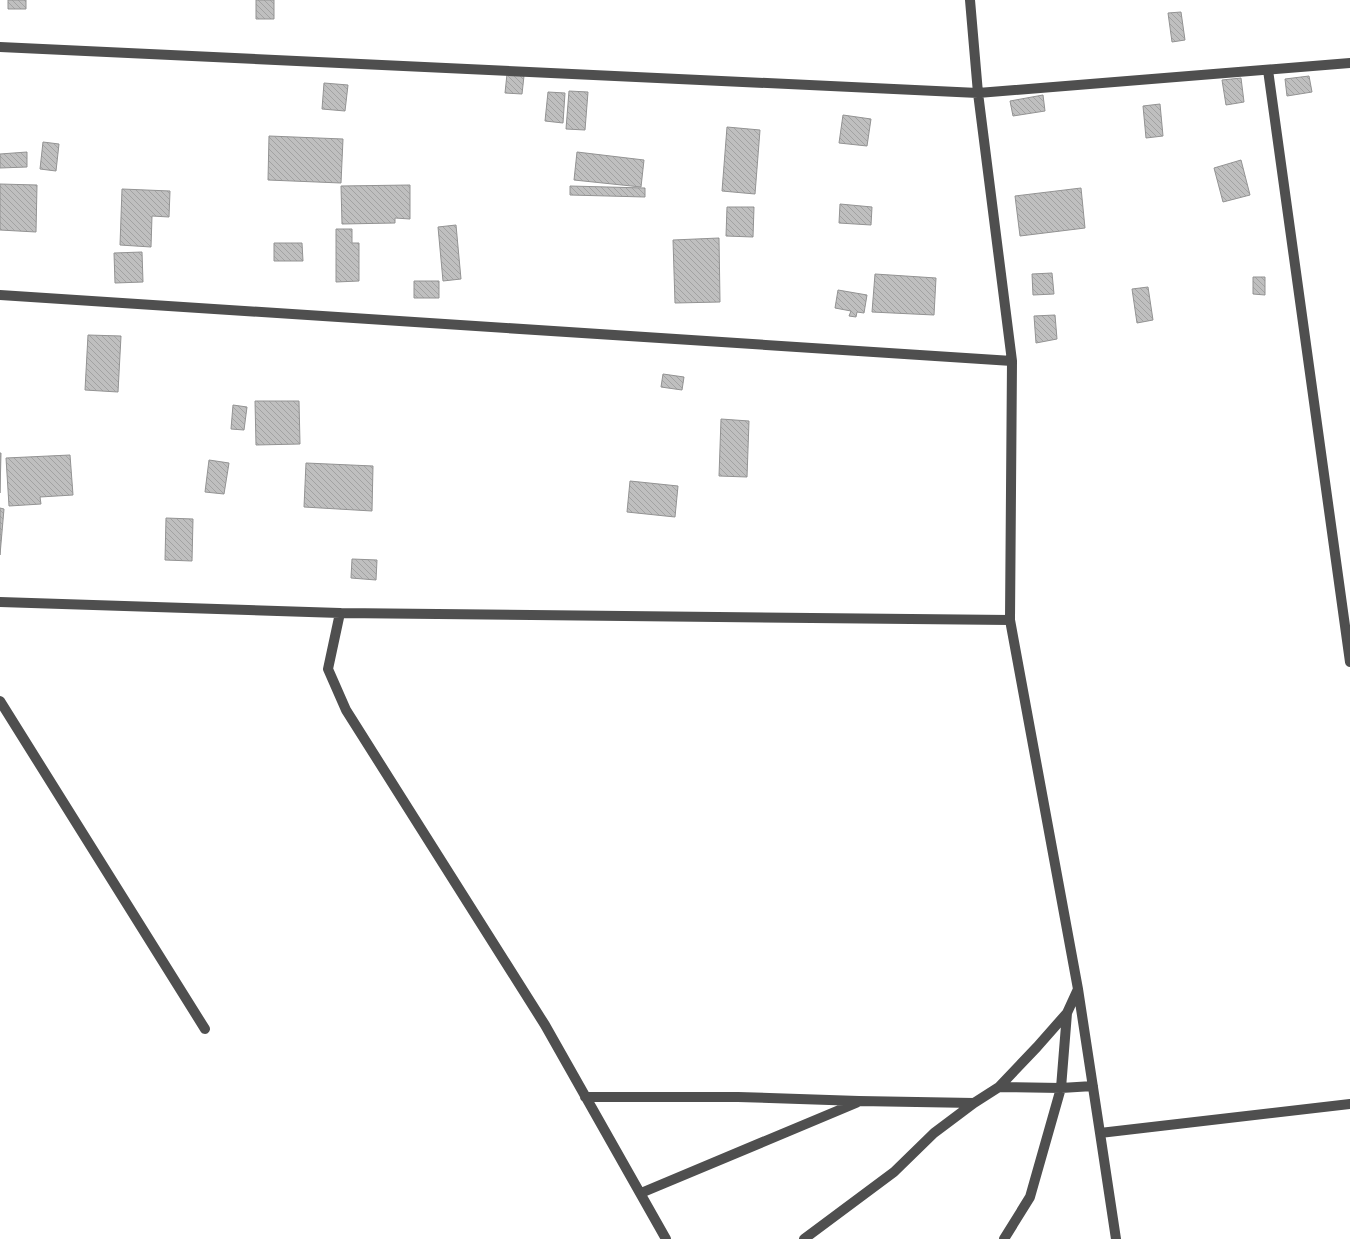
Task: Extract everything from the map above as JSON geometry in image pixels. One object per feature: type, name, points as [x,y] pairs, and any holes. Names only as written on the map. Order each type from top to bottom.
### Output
[{"type":"street","points":[[970,0],[978,93],[1012,361],[1010,620],[1078,988],[1116,1239]]},
{"type":"street","points":[[0,46],[978,93],[1350,63]]},
{"type":"street","points":[[1268,70],[1350,662]]},
{"type":"street","points":[[0,295],[1012,361]]},
{"type":"street","points":[[0,602],[340,613],[1010,620]]},
{"type":"street","points":[[340,613],[328,669],[346,710],[545,1025],[666,1239]]},
{"type":"street","points":[[0,701],[205,1029]]},
{"type":"street","points":[[804,1239],[894,1172],[934,1133],[974,1103],[999,1087],[1067,1013],[1078,988]]},
{"type":"street","points":[[1004,1239],[1030,1197],[1060,1088],[1067,1013]]},
{"type":"street","points":[[999,1087],[1060,1088],[1092,1086]]},
{"type":"street","points":[[585,1097],[738,1097],[974,1103]]},
{"type":"street","points":[[641,1193],[859,1101]]},
{"type":"street","points":[[1100,1133],[1350,1104]]},
{"type":"building","points":[[8,0],[26,0],[26,9],[8,9]]},
{"type":"building","points":[[256,0],[274,0],[274,19],[256,19]]},
{"type":"building","points":[[1181,12],[1185,40],[1172,42],[1168,13]]},
{"type":"building","points":[[507,74],[524,76],[522,94],[505,93]]},
{"type":"building","points":[[1309,76],[1312,92],[1287,96],[1285,79]]},
{"type":"building","points":[[1241,78],[1244,102],[1226,105],[1222,80]]},
{"type":"building","points":[[324,83],[348,85],[345,111],[322,109]]},
{"type":"building","points":[[569,91],[588,92],[585,130],[566,129]]},
{"type":"building","points":[[548,92],[565,93],[563,123],[545,121]]},
{"type":"building","points":[[1043,95],[1045,111],[1013,116],[1010,101]]},
{"type":"building","points":[[1160,104],[1163,136],[1146,138],[1143,106]]},
{"type":"building","points":[[843,115],[871,119],[867,146],[839,143]]},
{"type":"building","points":[[727,127],[760,130],[755,194],[722,191]]},
{"type":"building","points":[[269,136],[343,139],[341,183],[268,180]]},
{"type":"building","points":[[43,142],[59,144],[56,171],[40,169]]},
{"type":"building","points":[[27,152],[27,167],[0,168],[0,154]]},
{"type":"building","points":[[577,152],[644,160],[641,187],[574,180]]},
{"type":"building","points":[[1241,160],[1250,195],[1223,202],[1214,168]]},
{"type":"building","points":[[0,184],[37,185],[36,232],[0,230]]},
{"type":"building","points":[[410,185],[410,219],[395,218],[395,223],[342,224],[341,186]]},
{"type":"building","points":[[570,186],[645,188],[645,197],[570,195]]},
{"type":"building","points":[[1081,188],[1085,228],[1020,236],[1015,196]]},
{"type":"building","points":[[122,189],[170,191],[169,217],[152,216],[151,247],[120,245]]},
{"type":"building","points":[[840,204],[872,207],[871,225],[839,223]]},
{"type":"building","points":[[727,207],[754,207],[753,237],[726,236]]},
{"type":"building","points":[[456,225],[461,279],[443,281],[438,227]]},
{"type":"building","points":[[336,229],[352,229],[352,243],[359,243],[359,281],[336,282]]},
{"type":"building","points":[[719,238],[720,302],[675,303],[673,240]]},
{"type":"building","points":[[274,243],[302,243],[303,261],[274,261]]},
{"type":"building","points":[[142,252],[143,282],[115,283],[114,253]]},
{"type":"building","points":[[1052,273],[1054,294],[1033,295],[1032,274]]},
{"type":"building","points":[[875,274],[936,278],[934,315],[872,312]]},
{"type":"building","points":[[1253,277],[1265,277],[1265,295],[1253,294]]},
{"type":"building","points":[[414,281],[439,281],[439,298],[414,298]]},
{"type":"building","points":[[1148,287],[1153,320],[1137,323],[1132,289]]},
{"type":"building","points":[[838,290],[867,295],[864,313],[857,312],[856,317],[849,316],[851,311],[835,308]]},
{"type":"building","points":[[1055,315],[1057,339],[1036,343],[1034,316]]},
{"type":"building","points":[[88,335],[121,336],[118,392],[85,390]]},
{"type":"building","points":[[663,374],[684,377],[682,390],[661,387]]},
{"type":"building","points":[[255,401],[299,401],[300,444],[256,445]]},
{"type":"building","points":[[233,405],[247,407],[244,430],[231,429]]},
{"type":"building","points":[[721,419],[749,421],[747,477],[719,476]]},
{"type":"building","points":[[0,453],[1,453],[0,493]]},
{"type":"building","points":[[70,455],[73,495],[40,497],[41,504],[9,506],[6,458]]},
{"type":"building","points":[[209,460],[229,463],[224,494],[205,492]]},
{"type":"building","points":[[306,463],[373,466],[372,511],[304,507]]},
{"type":"building","points":[[630,481],[678,486],[675,517],[627,512]]},
{"type":"building","points":[[0,508],[4,509],[0,555]]},
{"type":"building","points":[[166,518],[193,519],[192,561],[165,560]]},
{"type":"building","points":[[352,559],[377,560],[376,580],[351,578]]}]
